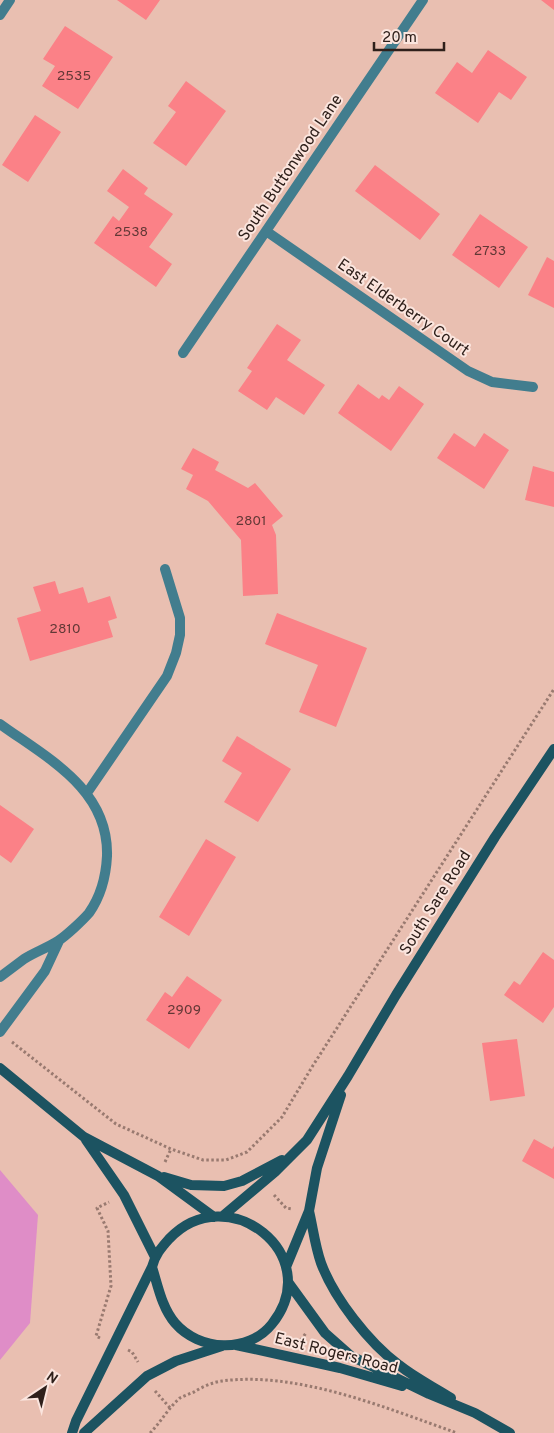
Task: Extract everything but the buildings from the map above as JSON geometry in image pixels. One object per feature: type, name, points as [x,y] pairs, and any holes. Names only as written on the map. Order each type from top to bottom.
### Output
[{"type":"main road","name":"South Sare Road","points":[[224,1215],[264,1182],[307,1140],[348,1076],[385,1011],[495,837],[554,749]]},
{"type":"main road","points":[[0,1068],[84,1137],[158,1176],[214,1217]]},
{"type":"main road","name":"South Sare Road","points":[[286,1267],[309,1211],[323,1145],[348,1076]]},
{"type":"main road","points":[[72,1433],[76,1421],[154,1262],[162,1247],[177,1231],[195,1220],[224,1215],[260,1228],[275,1243],[285,1261],[288,1282],[286,1299],[279,1315],[268,1329],[253,1339],[236,1345],[225,1345],[202,1342],[187,1334],[174,1323],[165,1308],[154,1262],[124,1195],[84,1137]]},
{"type":"main road","points":[[158,1176],[191,1185],[224,1186],[242,1181],[296,1151]]},
{"type":"main road","points":[[309,1211],[320,1261],[326,1275],[366,1333],[400,1366],[475,1413]]},
{"type":"main road","name":"East Rogers Road","points":[[288,1282],[325,1333],[351,1356],[429,1394],[475,1413],[510,1433]]},
{"type":"main road","points":[[84,1433],[147,1376],[176,1362],[225,1345]]},
{"type":"main road","name":"East Rogers Road","points":[[236,1345],[340,1368],[429,1394]]},
{"type":"street","points":[[0,14],[10,0]]},
{"type":"street","name":"South Buttonwood Lane","points":[[183,353],[423,0]]},
{"type":"street","name":"East Elderberry Court","points":[[266,231],[468,371],[492,382],[533,387]]},
{"type":"street","points":[[87,793],[167,676],[176,653],[180,635],[180,618],[165,569]]},
{"type":"street","points":[[0,724],[63,769],[87,793],[99,813],[105,829],[107,843],[107,868],[103,887],[88,913],[59,941],[24,959],[0,977]]},
{"type":"street","points":[[0,1032],[45,971],[59,941]]},
{"type":"path","points":[[16,1045],[116,1124],[171,1149],[202,1160],[226,1160],[248,1152],[282,1117],[554,689]]},
{"type":"path","points":[[271,1191],[286,1208],[293,1210]]},
{"type":"path","points":[[96,1336],[111,1286],[108,1231],[97,1208]]},
{"type":"path","points":[[126,1349],[132,1352],[136,1359]]},
{"type":"path","points":[[150,1433],[180,1398],[220,1381],[275,1381],[310,1386],[347,1396],[457,1433]]},
{"type":"path","points":[[156,1392],[171,1409]]},
{"type":"shaded area","points":[[0,1170],[38,1215],[30,1323],[0,1360]]}]
